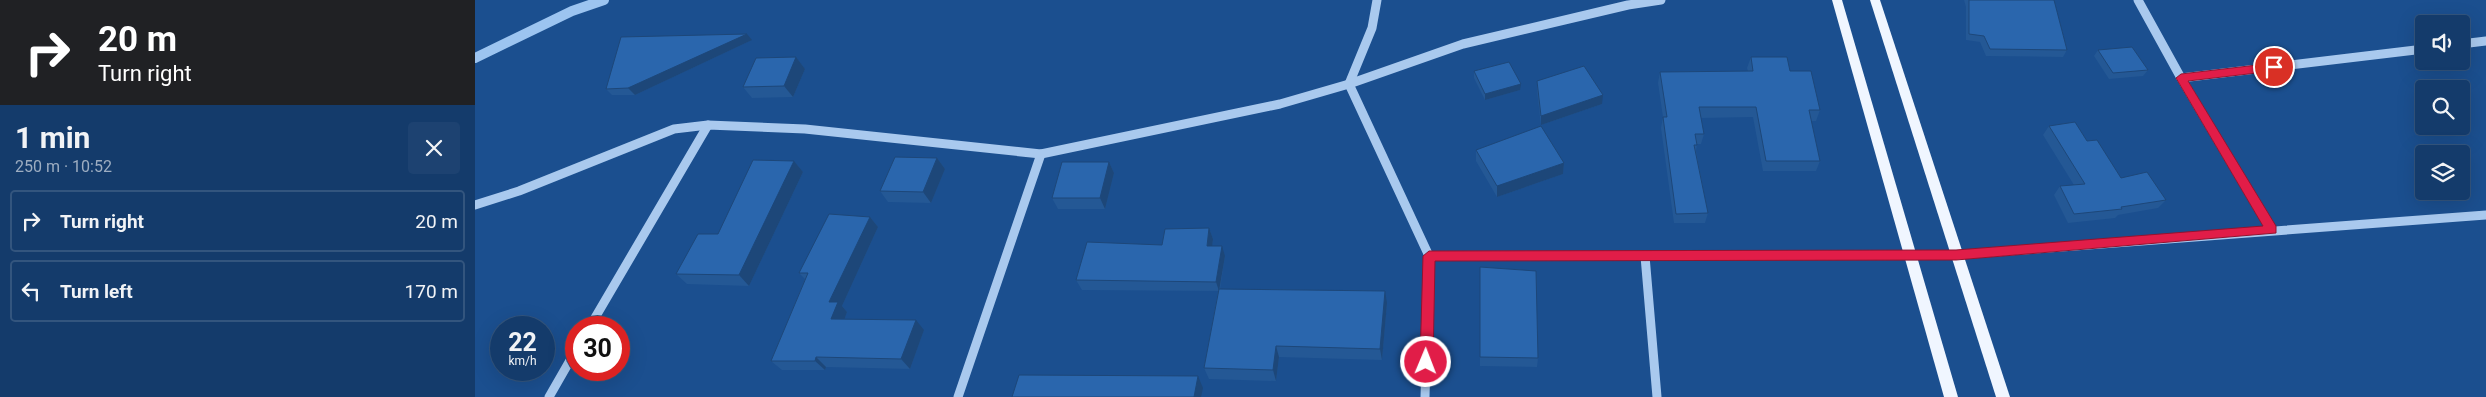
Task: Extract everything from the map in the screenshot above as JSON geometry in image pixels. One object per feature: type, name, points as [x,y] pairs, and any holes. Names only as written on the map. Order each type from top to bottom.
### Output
[{"type":"main road","points":[[1837,0],[1951,397]]},
{"type":"main road","points":[[1875,0],[2003,397]]},
{"type":"street","points":[[1377,0],[1372,28],[1349,84],[1429,256],[1425,397]]},
{"type":"street","points":[[475,205],[519,191],[674,129],[707,124],[805,129],[1041,154],[1109,138],[1183,126],[1280,104],[1349,84],[1463,44],[1628,5],[1661,0]]},
{"type":"street","points":[[2138,0],[2181,78],[2271,230]]},
{"type":"street","points":[[2470,43],[2486,42]]},
{"type":"street","points":[[2181,78],[2415,50]]},
{"type":"street","points":[[596,316],[707,124]]},
{"type":"street","points":[[958,397],[1041,154]]},
{"type":"street","points":[[1429,256],[1956,255],[2486,214]]},
{"type":"street","points":[[1645,256],[1657,397]]},
{"type":"street","points":[[549,397],[565,369]]},
{"type":"building","points":[[1969,0],[2054,0],[2067,50],[1990,49],[1984,36],[1969,34]]},
{"type":"building","points":[[747,34],[628,88],[606,89],[621,37]]},
{"type":"building","points":[[2132,47],[2148,70],[2113,73],[2098,50]]},
{"type":"building","points":[[796,57],[784,86],[743,87],[756,58]]},
{"type":"building","points":[[1751,57],[1787,57],[1790,71],[1811,71],[1820,110],[1809,110],[1820,161],[1766,161],[1756,107],[1699,107],[1704,134],[1695,134],[1697,145],[1694,145],[1708,213],[1676,214],[1663,117],[1667,117],[1660,72],[1753,71]]},
{"type":"building","points":[[1509,62],[1521,84],[1485,94],[1474,71]]},
{"type":"building","points":[[1584,66],[1603,95],[1541,116],[1537,81]]},
{"type":"building","points":[[2075,122],[2087,141],[2097,140],[2121,178],[2147,172],[2166,200],[2121,207],[2122,209],[2074,214],[2060,186],[2085,184],[2049,126]]},
{"type":"building","points":[[1541,126],[1564,163],[1497,186],[1476,150]]},
{"type":"building","points":[[895,157],[937,158],[923,192],[880,191]]},
{"type":"building","points":[[753,160],[794,161],[739,275],[676,274],[698,234],[718,234]]},
{"type":"building","points":[[1062,162],[1109,162],[1100,198],[1052,198]]},
{"type":"building","points":[[829,214],[870,217],[829,302],[838,302],[831,319],[916,320],[901,359],[816,357],[815,361],[771,361],[808,273],[799,273]]},
{"type":"building","points":[[1209,228],[1207,246],[1222,246],[1216,282],[1076,280],[1087,242],[1162,245],[1165,229]]},
{"type":"building","points":[[1480,267],[1536,271],[1538,358],[1480,357]]},
{"type":"building","points":[[1219,289],[1385,291],[1380,349],[1276,346],[1273,370],[1204,368]]},
{"type":"building","points":[[1019,375],[1198,376],[1194,397],[1012,397]]},
{"type":"waterway","points":[[475,58],[572,11],[604,0]]},
{"type":"route","points":[[1426,362],[1429,256],[1956,255],[2271,230],[2181,78],[2274,67]]}]
